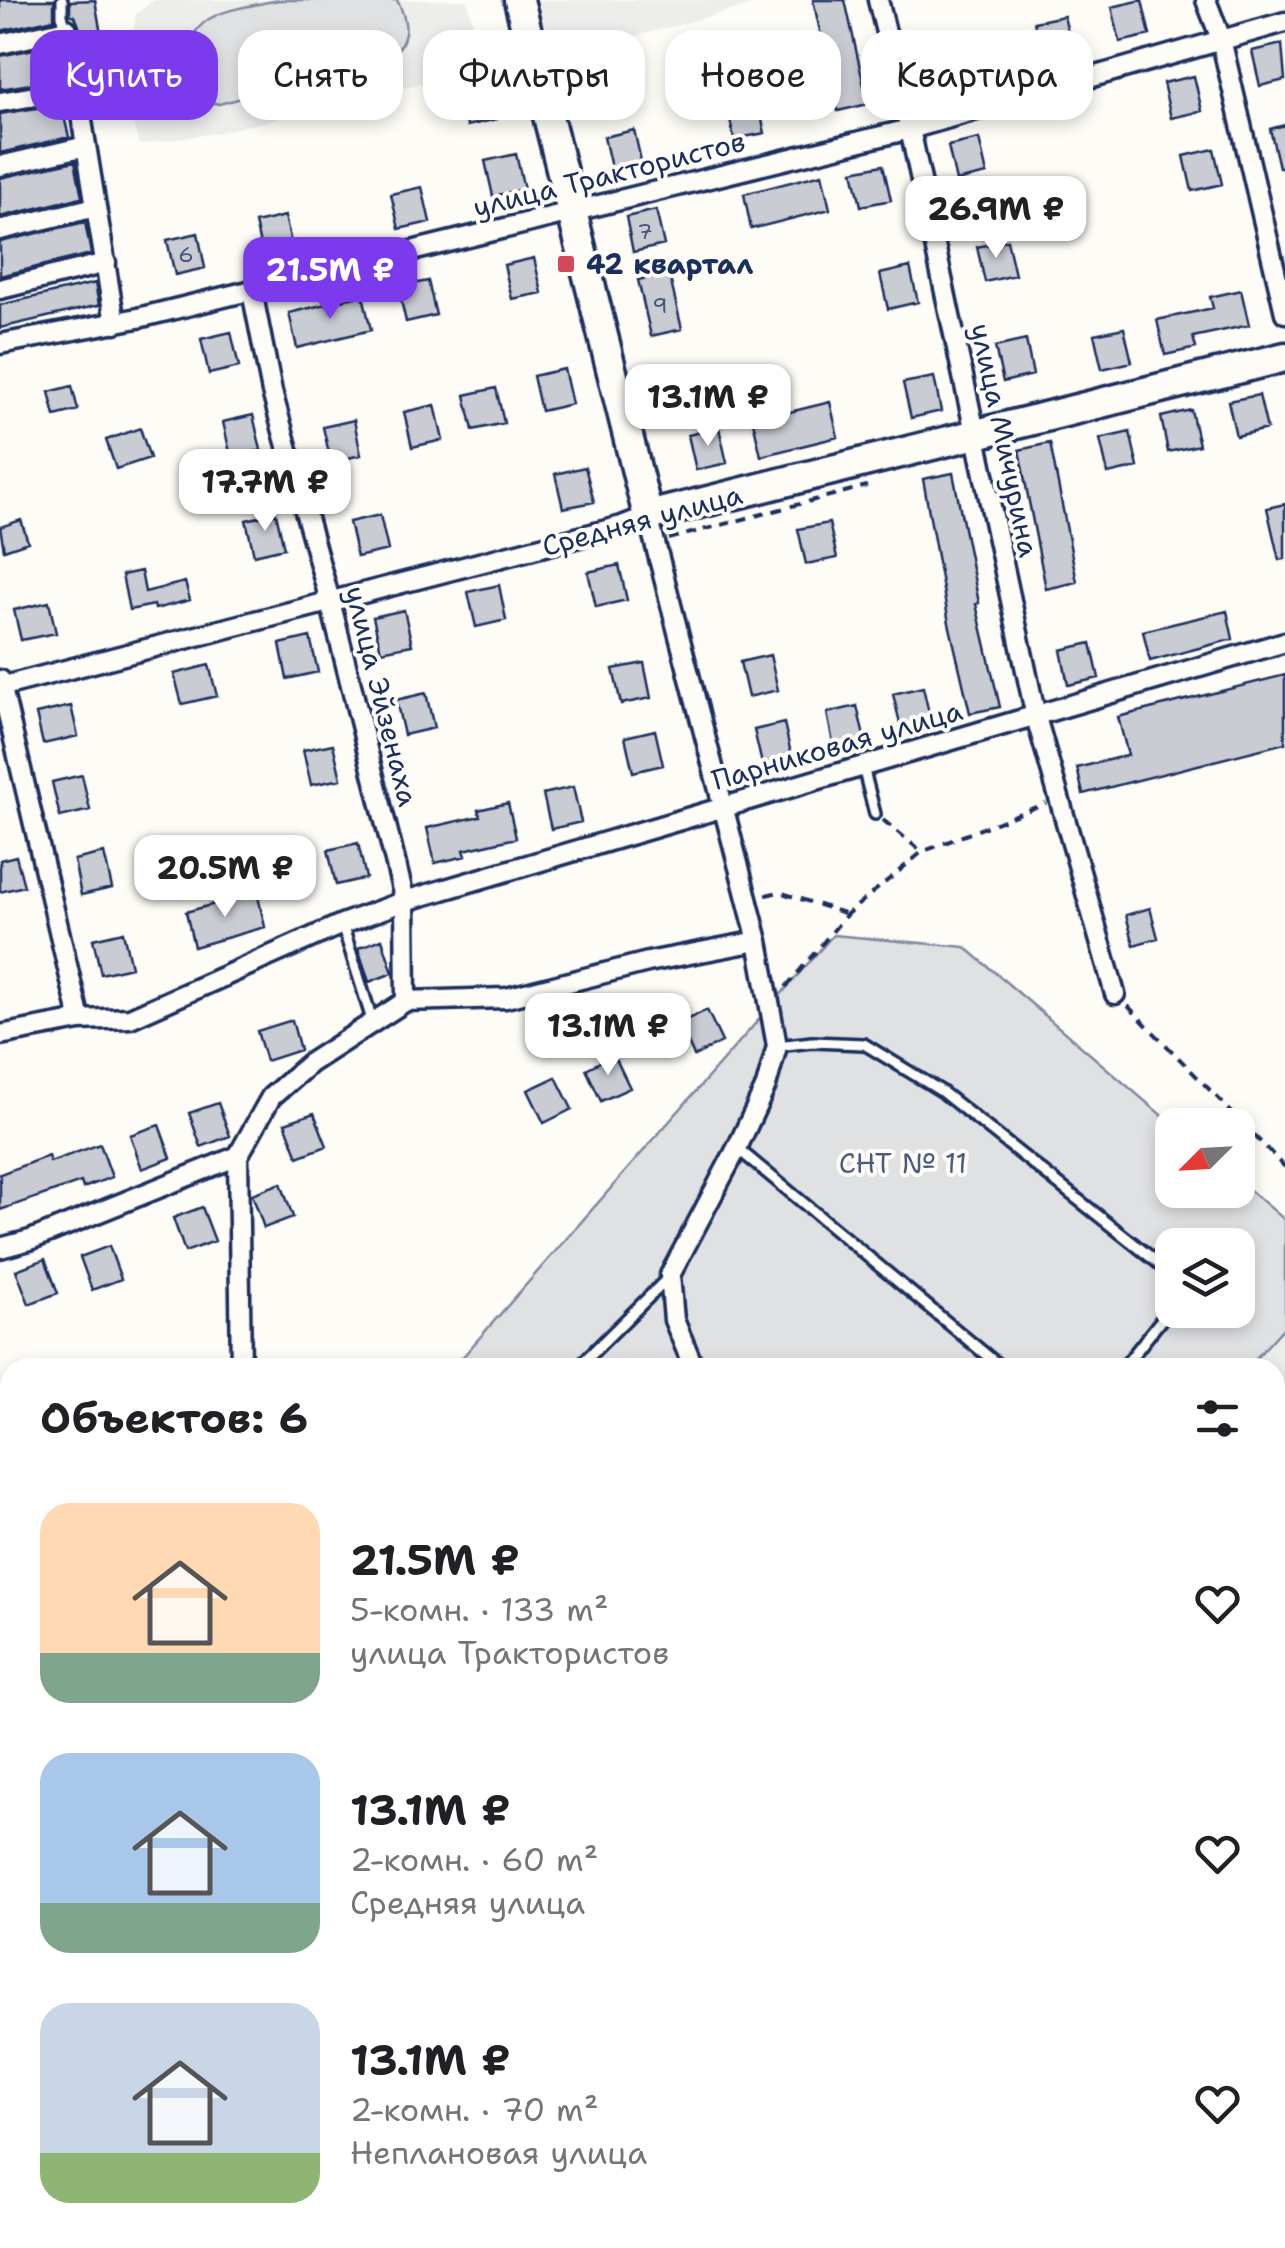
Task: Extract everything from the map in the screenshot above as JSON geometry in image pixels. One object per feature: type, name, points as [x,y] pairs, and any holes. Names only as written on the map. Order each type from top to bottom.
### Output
[{"type":"main road","points":[[519,0],[648,516]]},
{"type":"main road","name":"Средняя улица","points":[[648,516],[1285,357]]},
{"type":"street","name":"улица Мичурина","points":[[878,0],[910,130],[1036,717],[1115,994]]},
{"type":"street","points":[[1206,0],[1221,39],[1285,314]]},
{"type":"street","name":"улица Трактористов","points":[[0,344],[115,323],[252,291],[910,130],[1285,22]]},
{"type":"street","points":[[0,44],[68,28]]},
{"type":"street","points":[[0,102],[30,97]]},
{"type":"street","points":[[81,120],[115,323]]},
{"type":"street","points":[[0,166],[86,146]]},
{"type":"street","points":[[0,230],[96,207]]},
{"type":"street","points":[[0,289],[106,263]]},
{"type":"street","name":"улица Эйзенаха","points":[[252,291],[272,392],[330,601],[405,901],[406,1002]]},
{"type":"street","points":[[648,516],[758,941],[777,1046],[766,1086],[670,1275],[674,1320],[690,1358]]},
{"type":"street","name":"Средняя улица","points":[[1,685],[622,526],[648,516]]},
{"type":"street","name":"Парниковая улица","points":[[0,1035],[80,1020],[130,1018],[342,924],[405,901],[1285,642]]},
{"type":"street","points":[[1,685],[80,1020]]},
{"type":"street","points":[[240,1358],[238,1156],[271,1097],[310,1063],[372,1020],[406,1002],[506,998],[648,962],[758,941]]},
{"type":"street","points":[[0,1248],[30,1240],[238,1156]]},
{"type":"lane","points":[[62,0],[62,16],[68,28]]},
{"type":"lane","points":[[863,767],[875,814]]},
{"type":"lane","points":[[342,924],[372,1020]]},
{"type":"lane","points":[[777,1046],[812,1042],[864,1044],[942,1091],[1155,1260]]},
{"type":"lane","points":[[737,1148],[990,1358]]},
{"type":"lane","points":[[587,1358],[670,1275]]},
{"type":"lane","points":[[1131,1358],[1155,1328]]},
{"type":"path","points":[[768,997],[784,989],[847,914],[922,852],[1060,798]]},
{"type":"path","points":[[875,814],[922,852]]},
{"type":"path","points":[[746,898],[779,892],[847,914]]},
{"type":"path","points":[[1115,994],[1285,1167]]},
{"type":"shaded area","points":[[154,0],[467,0],[474,30],[423,30],[423,83],[403,88],[403,30],[238,30],[238,120],[270,120],[139,145],[132,120],[218,120],[218,30],[134,30],[136,14]]},
{"type":"shaded area","points":[[538,0],[770,0],[645,34],[645,30],[545,30]]},
{"type":"shaded area","points":[[1285,1326],[1285,1358],[1257,1358]]},
{"type":"green space","points":[[278,0],[397,0],[404,17],[404,39],[403,30],[238,30],[238,99],[219,104],[218,30],[197,30],[209,19]]},
{"type":"green space","name":"СНТ № 11","points":[[833,935],[965,947],[1155,1110],[1155,1208],[1255,1208],[1255,1194],[1285,1220],[1285,1326],[1256,1358],[462,1358]]},
{"type":"building","points":[[0,0],[54,0],[54,19],[0,31]]},
{"type":"building","points":[[95,0],[100,30],[80,30],[75,16],[70,14],[70,1]]},
{"type":"building","points":[[813,0],[845,0],[861,72],[861,106],[841,110],[841,30],[820,30]]},
{"type":"building","points":[[1142,0],[1150,35],[1120,42],[1112,7]]},
{"type":"building","points":[[1064,16],[1067,30],[1036,30],[1034,22]]},
{"type":"building","points":[[1282,44],[1285,80],[1260,86],[1252,51]]},
{"type":"building","points":[[30,50],[30,84],[0,89],[0,56]]},
{"type":"building","points":[[1194,76],[1202,111],[1171,118],[1163,83]]},
{"type":"building","points":[[30,109],[30,120],[65,120],[69,137],[0,153],[0,114]]},
{"type":"building","points":[[466,120],[493,120],[467,126]]},
{"type":"building","points":[[730,120],[762,120],[765,133],[734,139]]},
{"type":"building","points":[[1285,125],[1285,167],[1279,167],[1270,129]]},
{"type":"building","points":[[634,130],[642,165],[612,172],[604,137]]},
{"type":"building","points":[[979,139],[987,174],[956,181],[948,146]]},
{"type":"building","points":[[1214,149],[1222,184],[1192,191],[1184,156]]},
{"type":"building","points":[[516,154],[524,189],[493,196],[485,161]]},
{"type":"building","points":[[75,161],[82,197],[0,217],[0,178]]},
{"type":"building","points":[[883,165],[891,200],[861,206],[853,171]]},
{"type":"building","points":[[822,174],[830,209],[751,229],[744,194]]},
{"type":"building","points":[[422,187],[430,222],[399,229],[391,194]]},
{"type":"building","points":[[656,210],[664,245],[633,252],[626,217]]},
{"type":"building","points":[[285,216],[293,251],[263,258],[255,223]]},
{"type":"building","points":[[85,222],[91,254],[0,276],[0,242]]},
{"type":"building","points":[[198,233],[205,268],[175,275],[167,240]]},
{"type":"building","points":[[1007,240],[1015,275],[985,282],[977,247]]},
{"type":"building","points":[[534,258],[542,293],[512,299],[504,265]]},
{"type":"building","points":[[910,267],[918,302],[888,309],[880,274]]},
{"type":"building","points":[[669,274],[682,329],[651,336],[638,280]]},
{"type":"building","points":[[428,281],[436,315],[406,322],[398,287]]},
{"type":"building","points":[[95,283],[99,305],[0,328],[0,305]]},
{"type":"building","points":[[1241,290],[1249,325],[1193,337],[1196,348],[1165,355],[1157,320],[1213,308],[1210,297]]},
{"type":"building","points":[[363,295],[371,330],[297,348],[289,313]]},
{"type":"building","points":[[1124,328],[1132,362],[1102,369],[1094,334]]},
{"type":"building","points":[[231,332],[239,367],[209,374],[201,339]]},
{"type":"building","points":[[1026,340],[1033,375],[1003,382],[995,347]]},
{"type":"building","points":[[564,369],[572,404],[541,411],[533,376]]},
{"type":"building","points":[[934,377],[941,411],[911,418],[903,383]]},
{"type":"building","points":[[72,386],[78,410],[55,416],[49,392]]},
{"type":"building","points":[[496,388],[504,423],[473,430],[465,395]]},
{"type":"building","points":[[1259,395],[1267,429],[1236,436],[1228,401]]},
{"type":"building","points":[[830,402],[838,437],[761,456],[753,421]]},
{"type":"building","points":[[435,405],[443,440],[412,447],[404,412]]},
{"type":"building","points":[[1191,410],[1199,445],[1168,452],[1161,417]]},
{"type":"building","points":[[253,415],[261,450],[231,457],[223,422]]},
{"type":"building","points":[[354,420],[361,455],[331,462],[323,427]]},
{"type":"building","points":[[140,428],[150,458],[116,469],[106,440]]},
{"type":"building","points":[[719,428],[727,463],[696,470],[688,435]]},
{"type":"building","points":[[1130,432],[1138,467],[1108,474],[1100,439]]},
{"type":"building","points":[[1050,443],[1077,582],[1046,589],[1019,450]]},
{"type":"building","points":[[585,467],[594,502],[563,508],[555,474]]},
{"type":"building","points":[[953,473],[979,603],[976,604],[1000,707],[970,713],[923,479]]},
{"type":"building","points":[[1285,504],[1285,559],[1279,560],[1267,508]]},
{"type":"building","points":[[276,513],[284,548],[254,555],[246,520]]},
{"type":"building","points":[[380,515],[388,550],[357,557],[349,522]]},
{"type":"building","points":[[21,520],[28,542],[4,550],[0,527]]},
{"type":"building","points":[[829,523],[837,558],[806,564],[798,529]]},
{"type":"building","points":[[619,565],[627,600],[596,607],[588,572]]},
{"type":"building","points":[[141,571],[145,592],[185,582],[190,600],[155,609],[154,605],[129,610],[122,575]]},
{"type":"building","points":[[499,585],[506,620],[476,627],[468,592]]},
{"type":"building","points":[[49,602],[56,633],[21,640],[14,610]]},
{"type":"building","points":[[404,610],[412,645],[381,651],[373,617]]},
{"type":"building","points":[[1227,611],[1233,639],[1150,661],[1143,631]]},
{"type":"building","points":[[310,637],[318,672],[287,679],[280,644]]},
{"type":"building","points":[[1091,643],[1099,678],[1068,685],[1061,650]]},
{"type":"building","points":[[770,655],[778,690],[748,697],[740,662]]},
{"type":"building","points":[[644,663],[651,698],[621,704],[613,669]]},
{"type":"building","points":[[209,665],[217,696],[182,704],[174,674]]},
{"type":"building","points":[[1285,675],[1285,743],[1083,794],[1077,768],[1128,755],[1118,717]]},
{"type":"building","points":[[923,687],[931,722],[901,728],[893,694]]},
{"type":"building","points":[[426,693],[434,728],[404,735],[396,700]]},
{"type":"building","points":[[71,706],[78,736],[43,744],[36,714]]},
{"type":"building","points":[[857,706],[865,741],[834,748],[827,713]]},
{"type":"building","points":[[784,723],[792,758],[762,764],[754,730]]},
{"type":"building","points":[[655,730],[663,765],[633,772],[625,737]]},
{"type":"building","points":[[333,744],[341,779],[311,785],[303,750]]},
{"type":"building","points":[[82,775],[90,810],[60,817],[52,782]]},
{"type":"building","points":[[573,787],[581,822],[551,829],[543,794]]},
{"type":"building","points":[[508,803],[516,838],[464,850],[466,856],[435,863],[427,828],[480,816],[478,810]]},
{"type":"building","points":[[358,843],[366,878],[336,885],[328,850]]},
{"type":"building","points":[[104,853],[112,888],[81,895],[74,860]]},
{"type":"building","points":[[16,856],[24,886],[0,892],[0,860]]},
{"type":"building","points":[[257,892],[265,927],[194,947],[186,912]]},
{"type":"building","points":[[1150,908],[1158,938],[1134,945],[1126,915]]},
{"type":"building","points":[[123,932],[131,967],[101,974],[93,939]]},
{"type":"building","points":[[382,939],[393,973],[369,982],[358,948]]},
{"type":"building","points":[[707,1010],[722,1042],[694,1056],[679,1023]]},
{"type":"building","points":[[292,1020],[300,1050],[266,1061],[257,1031]]},
{"type":"building","points":[[614,1055],[630,1088],[601,1101],[586,1069]]},
{"type":"building","points":[[556,1077],[572,1109],[544,1123],[528,1090]]},
{"type":"building","points":[[218,1103],[230,1136],[201,1147],[189,1113]]},
{"type":"building","points":[[314,1113],[327,1146],[298,1157],[285,1123]]},
{"type":"building","points":[[159,1125],[171,1158],[142,1169],[130,1135]]},
{"type":"building","points":[[100,1144],[112,1177],[83,1188],[81,1182],[0,1210],[0,1174],[48,1156],[50,1162]]},
{"type":"building","points":[[281,1183],[293,1217],[264,1228],[252,1194]]},
{"type":"building","points":[[202,1207],[215,1241],[185,1252],[173,1218]]},
{"type":"building","points":[[109,1246],[121,1279],[92,1290],[80,1257]]},
{"type":"building","points":[[45,1259],[58,1293],[29,1304],[16,1270]]},
{"type":"place","name":"42 квартал","points":[[566,264]]}]
